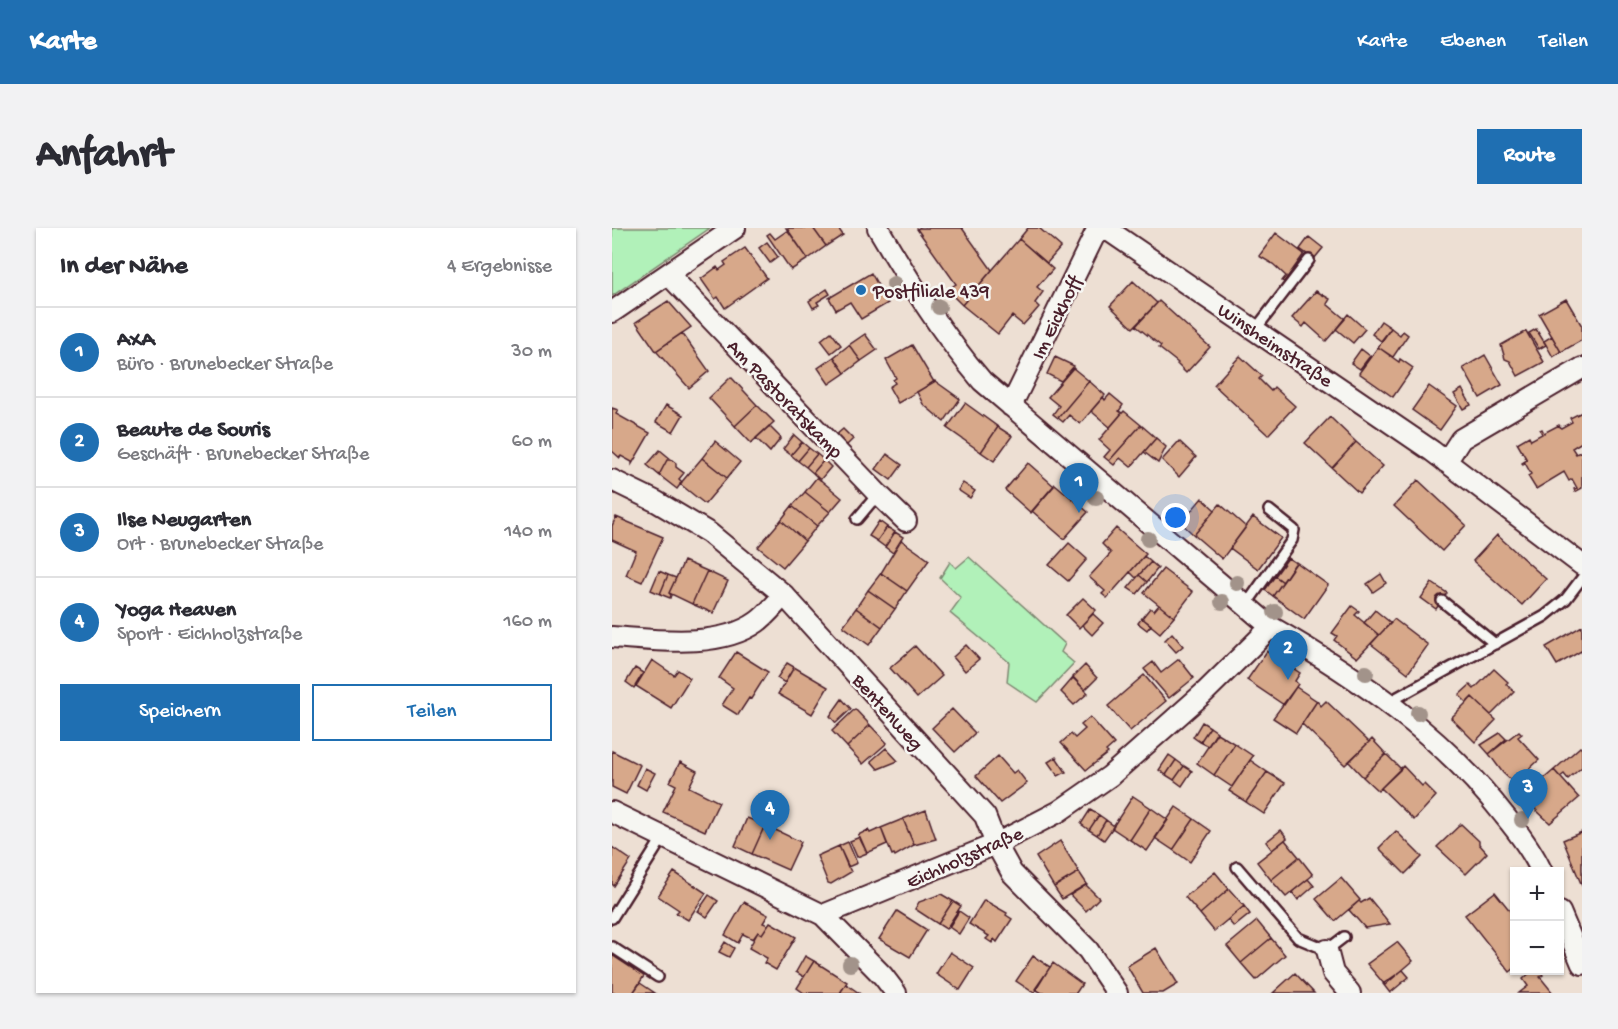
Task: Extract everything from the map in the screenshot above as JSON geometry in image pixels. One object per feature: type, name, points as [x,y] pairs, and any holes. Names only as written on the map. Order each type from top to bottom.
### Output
[{"type":"street","points":[[612,312],[735,228]]},
{"type":"street","points":[[878,228],[918,296],[956,351],[982,381],[1271,627],[1319,654],[1389,702],[1453,757],[1496,805],[1534,853],[1540,867]]},
{"type":"street","name":"Im Eickhoff","points":[[1011,405],[1098,228]]},
{"type":"street","name":"Winsheimstraße","points":[[1105,228],[1446,462],[1582,565]]},
{"type":"street","name":"Am Pastoratskamp","points":[[668,274],[906,521]]},
{"type":"street","points":[[1446,462],[1461,439],[1582,368]]},
{"type":"street","name":"Bentenweg","points":[[612,480],[657,502],[709,533],[784,595],[985,816],[996,844],[1012,873],[1088,950],[1117,993]]},
{"type":"street","points":[[612,637],[671,641],[728,636],[757,621],[784,595]]},
{"type":"street","name":"Eichholzstraße","points":[[823,915],[996,844],[1058,812],[1110,776],[1205,692],[1271,627]]},
{"type":"street","points":[[612,812],[823,915],[884,976],[896,993]]},
{"type":"street","points":[[1564,921],[1582,964]]},
{"type":"street","points":[[1327,950],[1333,973],[1350,993]]},
{"type":"lane","points":[[1255,330],[1309,260]]},
{"type":"lane","points":[[857,519],[878,494]]},
{"type":"lane","points":[[1246,605],[1292,540],[1294,530],[1269,510]]},
{"type":"lane","points":[[1389,702],[1545,616],[1566,599],[1582,578]]},
{"type":"lane","points":[[1442,601],[1495,644]]},
{"type":"lane","points":[[612,918],[663,837]]},
{"type":"lane","points":[[1238,867],[1298,938],[1327,950],[1344,937]]},
{"type":"lane","points":[[612,947],[658,977]]},
{"type":"green space","points":[[612,228],[710,228],[612,296]]},
{"type":"green space","points":[[969,557],[1065,644],[1061,652],[1074,663],[1037,702],[1007,682],[1009,662],[950,613],[961,598],[940,578],[950,562],[956,568]]},
{"type":"building","points":[[786,228],[813,228],[826,246],[808,259]]},
{"type":"building","points":[[813,228],[838,228],[843,235],[826,246]]},
{"type":"building","points":[[962,228],[992,270],[962,305],[947,290],[956,284],[917,229]]},
{"type":"building","points":[[1028,228],[1039,228],[1061,247],[1047,263],[1019,239]]},
{"type":"building","points":[[788,230],[808,259],[791,270],[767,235],[770,233],[775,239]]},
{"type":"building","points":[[1276,233],[1304,254],[1284,282],[1282,281],[1286,276],[1273,264],[1259,256]]},
{"type":"building","points":[[1309,237],[1323,248],[1314,259],[1300,249]]},
{"type":"building","points":[[1019,239],[1053,269],[1037,287],[1043,292],[1035,303],[1039,307],[1023,325],[1012,316],[998,334],[962,305]]},
{"type":"building","points":[[767,242],[778,257],[770,263],[759,248]]},
{"type":"building","points":[[745,248],[767,278],[725,308],[718,297],[715,299],[701,279],[717,267],[719,270],[726,265],[724,262]]},
{"type":"building","points":[[871,273],[888,303],[861,319],[850,302],[836,310],[829,298]]},
{"type":"building","points":[[1133,281],[1157,303],[1133,328],[1110,306]]},
{"type":"building","points":[[827,289],[830,294],[817,302],[819,305],[813,308],[809,301]]},
{"type":"building","points":[[1316,291],[1330,299],[1327,304],[1345,319],[1326,341],[1306,323],[1303,327],[1292,318]]},
{"type":"building","points":[[1566,299],[1582,326],[1582,340],[1561,352],[1539,314]]},
{"type":"building","points":[[668,301],[691,327],[656,351],[636,322]]},
{"type":"building","points":[[1159,301],[1210,347],[1186,373],[1178,363],[1159,348],[1161,346],[1136,326]]},
{"type":"building","points":[[1348,314],[1365,329],[1353,343],[1336,329]]},
{"type":"building","points":[[1381,321],[1391,328],[1381,341],[1372,334]]},
{"type":"building","points":[[1391,328],[1400,335],[1403,331],[1408,335],[1393,357],[1378,347]]},
{"type":"building","points":[[1536,329],[1546,345],[1539,349],[1529,333]]},
{"type":"building","points":[[1526,331],[1544,362],[1518,376],[1510,361],[1505,359],[1501,345]]},
{"type":"building","points":[[831,332],[841,345],[831,353],[821,340]]},
{"type":"building","points":[[682,333],[709,371],[689,388],[656,351]]},
{"type":"building","points":[[865,334],[877,350],[861,361],[849,345]]},
{"type":"building","points":[[1552,336],[1561,352],[1553,357],[1544,341]]},
{"type":"building","points":[[849,345],[861,361],[845,373],[834,357]]},
{"type":"building","points":[[912,345],[934,382],[898,403],[889,387],[895,383],[893,380],[896,378],[886,360]]},
{"type":"building","points":[[1378,347],[1399,362],[1400,359],[1413,368],[1393,397],[1359,373]]},
{"type":"building","points":[[1361,349],[1370,356],[1360,369],[1351,363]]},
{"type":"building","points":[[1485,355],[1502,385],[1480,398],[1463,368]]},
{"type":"building","points":[[1240,356],[1262,376],[1259,379],[1271,391],[1274,387],[1295,406],[1268,435],[1214,385]]},
{"type":"building","points":[[834,357],[845,373],[829,384],[818,368]]},
{"type":"building","points":[[1055,357],[1074,366],[1061,381],[1047,374]]},
{"type":"building","points":[[1073,368],[1089,381],[1058,418],[1053,414],[1059,406],[1048,397]]},
{"type":"building","points":[[731,377],[757,405],[735,426],[709,398]]},
{"type":"building","points":[[935,381],[960,399],[944,422],[923,404],[917,392]]},
{"type":"building","points":[[1089,381],[1105,395],[1080,424],[1069,415],[1063,422],[1058,418]]},
{"type":"building","points":[[1429,386],[1457,406],[1440,430],[1412,410]]},
{"type":"building","points":[[1462,389],[1471,405],[1463,409],[1454,394]]},
{"type":"building","points":[[1110,394],[1123,405],[1119,411],[1122,413],[1110,427],[1091,411],[1103,397],[1105,400]]},
{"type":"building","points":[[965,403],[998,427],[981,452],[947,428]]},
{"type":"building","points":[[666,405],[683,415],[673,432],[656,422]]},
{"type":"building","points":[[757,405],[774,422],[751,443],[735,426]]},
{"type":"building","points":[[612,408],[618,410],[616,414],[650,433],[632,464],[612,451]]},
{"type":"building","points":[[1124,411],[1141,425],[1109,461],[1104,457],[1110,450],[1099,440]]},
{"type":"building","points":[[1582,412],[1582,442],[1572,448],[1576,454],[1582,451],[1582,488],[1575,492],[1574,489],[1577,488],[1564,472],[1536,489],[1528,476],[1531,474],[1525,463],[1523,465],[1522,463],[1527,460],[1517,443],[1529,436],[1531,440],[1542,434],[1540,430],[1542,429],[1544,433],[1559,425],[1561,428],[1572,422],[1570,418]]},
{"type":"building","points":[[1330,417],[1356,442],[1332,468],[1305,443]]},
{"type":"building","points":[[1141,425],[1156,438],[1131,467],[1120,458],[1114,465],[1109,461]]},
{"type":"building","points":[[769,426],[781,438],[770,452],[756,438]]},
{"type":"building","points":[[998,427],[1012,436],[994,461],[981,452]]},
{"type":"building","points":[[843,429],[853,439],[846,446],[836,435]]},
{"type":"building","points":[[794,435],[802,442],[791,455],[783,449]]},
{"type":"building","points":[[1156,438],[1166,447],[1158,463],[1144,452]]},
{"type":"building","points":[[715,441],[740,462],[727,478],[702,458]]},
{"type":"building","points":[[1179,441],[1196,457],[1179,477],[1162,460]]},
{"type":"building","points":[[802,442],[809,448],[798,461],[791,455]]},
{"type":"building","points":[[1356,442],[1383,466],[1359,493],[1332,468]]},
{"type":"building","points":[[809,448],[817,454],[806,467],[798,461]]},
{"type":"building","points":[[660,450],[672,460],[667,460],[659,475],[647,465]]},
{"type":"building","points":[[817,454],[824,460],[813,473],[806,467]]},
{"type":"building","points":[[887,454],[902,465],[891,480],[876,469]]},
{"type":"building","points":[[702,458],[727,478],[705,504],[680,484]]},
{"type":"building","points":[[667,460],[676,463],[676,467],[684,473],[679,479],[682,482],[677,489],[659,475]]},
{"type":"building","points":[[824,460],[831,467],[820,480],[813,473]]},
{"type":"building","points":[[1028,463],[1054,486],[1031,513],[1005,490]]},
{"type":"building","points":[[817,477],[842,498],[830,512],[805,492]]},
{"type":"building","points":[[1418,480],[1466,525],[1442,551],[1394,506]]},
{"type":"building","points":[[963,483],[975,491],[970,498],[958,490]]},
{"type":"building","points":[[1055,484],[1088,512],[1064,539],[1032,511]]},
{"type":"building","points":[[805,492],[830,512],[817,526],[792,506]]},
{"type":"building","points":[[1202,498],[1215,510],[1194,535],[1181,523]]},
{"type":"building","points":[[1220,504],[1246,527],[1222,559],[1194,535]]},
{"type":"building","points":[[792,506],[817,526],[805,541],[781,520]]},
{"type":"building","points":[[616,517],[663,537],[642,582],[626,575],[636,551],[612,540],[612,526]]},
{"type":"building","points":[[1253,517],[1281,538],[1258,569],[1230,548]]},
{"type":"building","points":[[781,520],[805,541],[783,567],[758,547]]},
{"type":"building","points":[[879,521],[887,527],[877,541],[869,536]]},
{"type":"building","points":[[887,527],[895,532],[885,547],[877,541]]},
{"type":"building","points":[[1116,528],[1146,554],[1107,598],[1102,594],[1105,591],[1089,577],[1111,553],[1102,544]]},
{"type":"building","points":[[895,532],[903,537],[893,553],[885,547]]},
{"type":"building","points":[[1497,535],[1546,579],[1522,605],[1473,561]]},
{"type":"building","points":[[901,540],[929,560],[907,591],[881,573]]},
{"type":"building","points":[[1069,543],[1087,559],[1068,581],[1049,565]]},
{"type":"building","points":[[1144,556],[1151,562],[1136,578],[1130,572]]},
{"type":"building","points":[[1288,558],[1296,563],[1283,582],[1275,576]]},
{"type":"building","points":[[684,561],[707,571],[692,604],[669,593]]},
{"type":"building","points":[[1151,562],[1158,568],[1147,582],[1139,575]]},
{"type":"building","points":[[1296,562],[1328,585],[1304,619],[1273,596]]},
{"type":"building","points":[[1163,569],[1193,592],[1174,617],[1144,593]]},
{"type":"building","points":[[659,571],[668,575],[660,594],[651,590]]},
{"type":"building","points":[[707,571],[728,581],[713,613],[692,604]]},
{"type":"building","points":[[881,573],[907,591],[895,609],[868,590]]},
{"type":"building","points":[[1381,574],[1386,583],[1373,592],[1367,584]]},
{"type":"building","points":[[668,575],[676,578],[669,593],[670,598],[660,594]]},
{"type":"building","points":[[1139,575],[1147,582],[1137,594],[1128,588]]},
{"type":"building","points":[[1275,576],[1283,582],[1273,596],[1265,590]]},
{"type":"building","points":[[1432,583],[1447,593],[1436,609],[1421,598]]},
{"type":"building","points":[[868,590],[895,609],[882,627],[856,608]]},
{"type":"building","points":[[1083,598],[1096,610],[1079,628],[1066,615]]},
{"type":"building","points":[[1159,605],[1174,617],[1160,633],[1142,618],[1150,608],[1154,611]]},
{"type":"building","points":[[1352,606],[1359,611],[1355,615],[1379,635],[1357,658],[1334,640],[1337,636],[1332,633]]},
{"type":"building","points":[[856,608],[882,627],[869,645],[843,626]]},
{"type":"building","points":[[1375,610],[1391,623],[1379,635],[1364,623]]},
{"type":"building","points":[[1093,614],[1103,623],[1092,635],[1082,625]]},
{"type":"building","points":[[1142,618],[1151,625],[1147,630],[1138,623]]},
{"type":"building","points":[[1394,619],[1428,645],[1408,673],[1371,644]]},
{"type":"building","points":[[1582,626],[1582,653],[1581,651],[1557,665],[1546,647]]},
{"type":"building","points":[[1172,633],[1183,646],[1176,652],[1165,640]]},
{"type":"building","points":[[966,645],[979,659],[965,671],[953,657]]},
{"type":"building","points":[[915,646],[942,676],[917,698],[890,668]]},
{"type":"building","points":[[1267,651],[1300,673],[1295,681],[1298,684],[1284,705],[1247,680]]},
{"type":"building","points":[[736,652],[768,672],[738,715],[722,705],[733,688],[719,678]]},
{"type":"building","points":[[1179,659],[1194,678],[1169,698],[1144,669],[1153,662],[1161,673]]},
{"type":"building","points":[[652,660],[674,675],[678,670],[690,678],[671,708],[636,686]]},
{"type":"building","points":[[787,663],[794,667],[785,683],[777,678]]},
{"type":"building","points":[[1085,665],[1097,678],[1085,690],[1073,677]]},
{"type":"building","points":[[794,667],[828,687],[812,714],[778,694]]},
{"type":"building","points":[[635,668],[643,673],[634,688],[626,682]]},
{"type":"building","points":[[1494,669],[1508,682],[1506,684],[1514,692],[1491,715],[1472,697],[1467,703],[1459,695],[1470,685],[1474,689]]},
{"type":"building","points":[[1144,675],[1166,701],[1130,731],[1108,706]]},
{"type":"building","points":[[1073,678],[1088,693],[1074,705],[1061,692]]},
{"type":"building","points":[[1296,687],[1317,701],[1296,733],[1273,718]]},
{"type":"building","points":[[1472,697],[1496,720],[1475,742],[1451,718]]},
{"type":"building","points":[[842,699],[851,709],[836,723],[830,716]]},
{"type":"building","points":[[1317,701],[1321,706],[1326,701],[1369,742],[1345,765],[1302,724]]},
{"type":"building","points":[[855,709],[870,725],[847,747],[832,731]]},
{"type":"building","points":[[952,709],[975,733],[955,752],[932,728]]},
{"type":"building","points":[[1090,717],[1114,744],[1106,751],[1108,753],[1086,770],[1061,743],[1071,734],[1075,738],[1085,729],[1081,725]]},
{"type":"building","points":[[1202,722],[1210,727],[1200,742],[1193,737]]},
{"type":"building","points":[[870,725],[887,743],[863,764],[847,747]]},
{"type":"building","points":[[1210,727],[1217,732],[1208,746],[1200,742]]},
{"type":"building","points":[[1519,731],[1522,734],[1518,737],[1539,760],[1514,783],[1503,773],[1489,754]]},
{"type":"building","points":[[1217,733],[1235,744],[1214,775],[1197,763]]},
{"type":"building","points":[[1500,733],[1506,739],[1489,754],[1481,745]]},
{"type":"building","points":[[1372,739],[1386,754],[1363,777],[1349,762]]},
{"type":"building","points":[[1235,744],[1253,756],[1232,787],[1214,775]]},
{"type":"building","points":[[1580,747],[1582,767],[1568,779],[1564,774],[1560,777],[1554,770]]},
{"type":"building","points":[[886,748],[898,761],[878,769],[871,761]]},
{"type":"building","points":[[612,751],[640,765],[626,794],[612,787]]},
{"type":"building","points":[[1386,754],[1401,769],[1378,791],[1363,777]]},
{"type":"building","points":[[1169,755],[1176,760],[1166,775],[1159,770]]},
{"type":"building","points":[[998,756],[1013,773],[1017,770],[1027,783],[1000,803],[976,776]]},
{"type":"building","points":[[1056,757],[1066,772],[1058,776],[1048,762]]},
{"type":"building","points":[[1176,760],[1184,766],[1174,780],[1166,775]]},
{"type":"building","points":[[1250,760],[1267,772],[1246,802],[1229,791]]},
{"type":"building","points":[[680,762],[697,771],[689,787],[719,802],[705,831],[663,812],[676,785],[670,782]]},
{"type":"building","points":[[1184,766],[1192,771],[1182,786],[1174,780]]},
{"type":"building","points":[[1403,766],[1422,786],[1424,784],[1436,796],[1414,820],[1381,788]]},
{"type":"building","points":[[645,768],[655,773],[646,790],[637,785]]},
{"type":"building","points":[[1554,770],[1579,798],[1550,823],[1525,795]]},
{"type":"building","points":[[1267,772],[1285,783],[1264,814],[1246,802]]},
{"type":"building","points":[[1133,796],[1151,808],[1130,840],[1112,828]]},
{"type":"building","points":[[1176,807],[1194,819],[1173,850],[1155,838]]},
{"type":"building","points":[[1151,808],[1168,820],[1147,851],[1130,840]]},
{"type":"building","points":[[926,810],[936,839],[914,845],[903,819]]},
{"type":"building","points":[[1090,810],[1099,815],[1089,830],[1081,824]]},
{"type":"building","points":[[1099,815],[1106,820],[1097,835],[1089,830]]},
{"type":"building","points":[[747,818],[765,825],[752,854],[735,846]]},
{"type":"building","points":[[903,819],[914,845],[895,856],[892,855],[881,828]]},
{"type":"building","points":[[1194,819],[1211,831],[1190,862],[1173,850]]},
{"type":"building","points":[[1106,820],[1114,826],[1104,840],[1097,835]]},
{"type":"building","points":[[1461,824],[1479,841],[1487,853],[1466,874],[1437,847]]},
{"type":"building","points":[[765,825],[801,842],[788,870],[752,854]]},
{"type":"building","points":[[881,828],[887,844],[867,853],[858,835],[868,830],[870,833]]},
{"type":"building","points":[[1281,830],[1287,838],[1272,850],[1266,842]]},
{"type":"building","points":[[1396,831],[1422,857],[1405,874],[1379,848]]},
{"type":"building","points":[[1582,832],[1582,886],[1563,840]]},
{"type":"building","points":[[860,837],[867,853],[857,857],[850,841]]},
{"type":"building","points":[[1285,840],[1299,857],[1271,880],[1257,862]]},
{"type":"building","points":[[1060,841],[1079,872],[1054,887],[1036,857]]},
{"type":"building","points":[[848,842],[857,863],[848,867],[839,846]]},
{"type":"building","points":[[839,846],[851,872],[831,884],[828,883],[817,856]]},
{"type":"building","points":[[612,847],[631,860],[614,886],[612,884]]},
{"type":"building","points":[[1299,857],[1313,875],[1286,897],[1271,880]]},
{"type":"building","points":[[674,872],[706,893],[688,920],[676,913],[679,910],[658,896]]},
{"type":"building","points":[[1079,872],[1087,884],[1062,899],[1054,887]]},
{"type":"building","points":[[1215,872],[1229,889],[1200,914],[1185,897]]},
{"type":"building","points":[[1341,878],[1360,900],[1335,921],[1316,899]]},
{"type":"building","points":[[1308,879],[1314,886],[1298,900],[1292,892]]},
{"type":"building","points":[[1086,885],[1099,898],[1086,911],[1070,895]]},
{"type":"building","points":[[1229,889],[1244,906],[1214,931],[1200,914]]},
{"type":"building","points":[[1495,892],[1510,911],[1510,972],[1465,915]]},
{"type":"building","points":[[941,894],[953,901],[938,924],[915,909],[919,902]]},
{"type":"building","points":[[709,895],[718,901],[707,917],[698,911]]},
{"type":"building","points":[[1369,898],[1390,924],[1365,928],[1349,910],[1359,901],[1361,903]]},
{"type":"building","points":[[984,900],[1007,913],[1006,915],[1012,919],[997,942],[994,939],[992,943],[986,939],[989,936],[969,924]]},
{"type":"building","points":[[953,901],[961,906],[946,929],[938,924]]},
{"type":"building","points":[[744,902],[768,915],[763,923],[768,925],[762,934],[758,932],[753,939],[743,934],[738,943],[725,935]]},
{"type":"building","points":[[1244,906],[1250,914],[1234,927],[1228,920]]},
{"type":"building","points":[[897,911],[927,930],[910,957],[879,939]]},
{"type":"building","points":[[959,911],[969,918],[959,934],[949,927]]},
{"type":"building","points":[[1257,921],[1271,938],[1241,963],[1227,946]]},
{"type":"building","points":[[770,922],[796,937],[776,970],[764,963],[767,958],[749,948],[758,932],[762,934]]},
{"type":"building","points":[[1271,938],[1285,955],[1256,980],[1241,963]]},
{"type":"building","points":[[725,942],[734,948],[729,957],[719,952]]},
{"type":"building","points":[[1397,942],[1413,961],[1385,985],[1367,964]]},
{"type":"building","points":[[1156,948],[1178,984],[1163,993],[1143,993],[1127,966]]},
{"type":"building","points":[[950,952],[974,968],[960,990],[936,974]]},
{"type":"building","points":[[612,955],[644,976],[633,993],[612,993]]},
{"type":"building","points":[[805,956],[814,961],[804,977],[796,972]]},
{"type":"building","points":[[1033,956],[1050,967],[1034,993],[1016,981]]},
{"type":"building","points":[[814,961],[847,982],[840,993],[804,993],[797,988]]},
{"type":"building","points":[[1053,963],[1082,984],[1076,993],[1042,993],[1035,989]]},
{"type":"building","points":[[1403,970],[1409,977],[1390,993],[1383,984]]},
{"type":"building","points":[[1295,973],[1314,993],[1273,993]]},
{"type":"building","points":[[1527,975],[1543,975],[1540,977],[1553,993],[1519,993],[1528,986],[1523,979]]},
{"type":"building","points":[[640,983],[655,993],[633,993]]},
{"type":"building","points":[[846,984],[859,993],[840,993]]},
{"type":"place","name":"Postfiliale 439","points":[[861,290]]},
{"type":"place","name":"AXA","points":[[1079,513]]},
{"type":"place","name":"Beaute de Souris","points":[[1288,680]]},
{"type":"place","name":"Ilse Neugarten","points":[[1528,819]]},
{"type":"place","name":"Yoga Heaven","points":[[770,840]]}]
